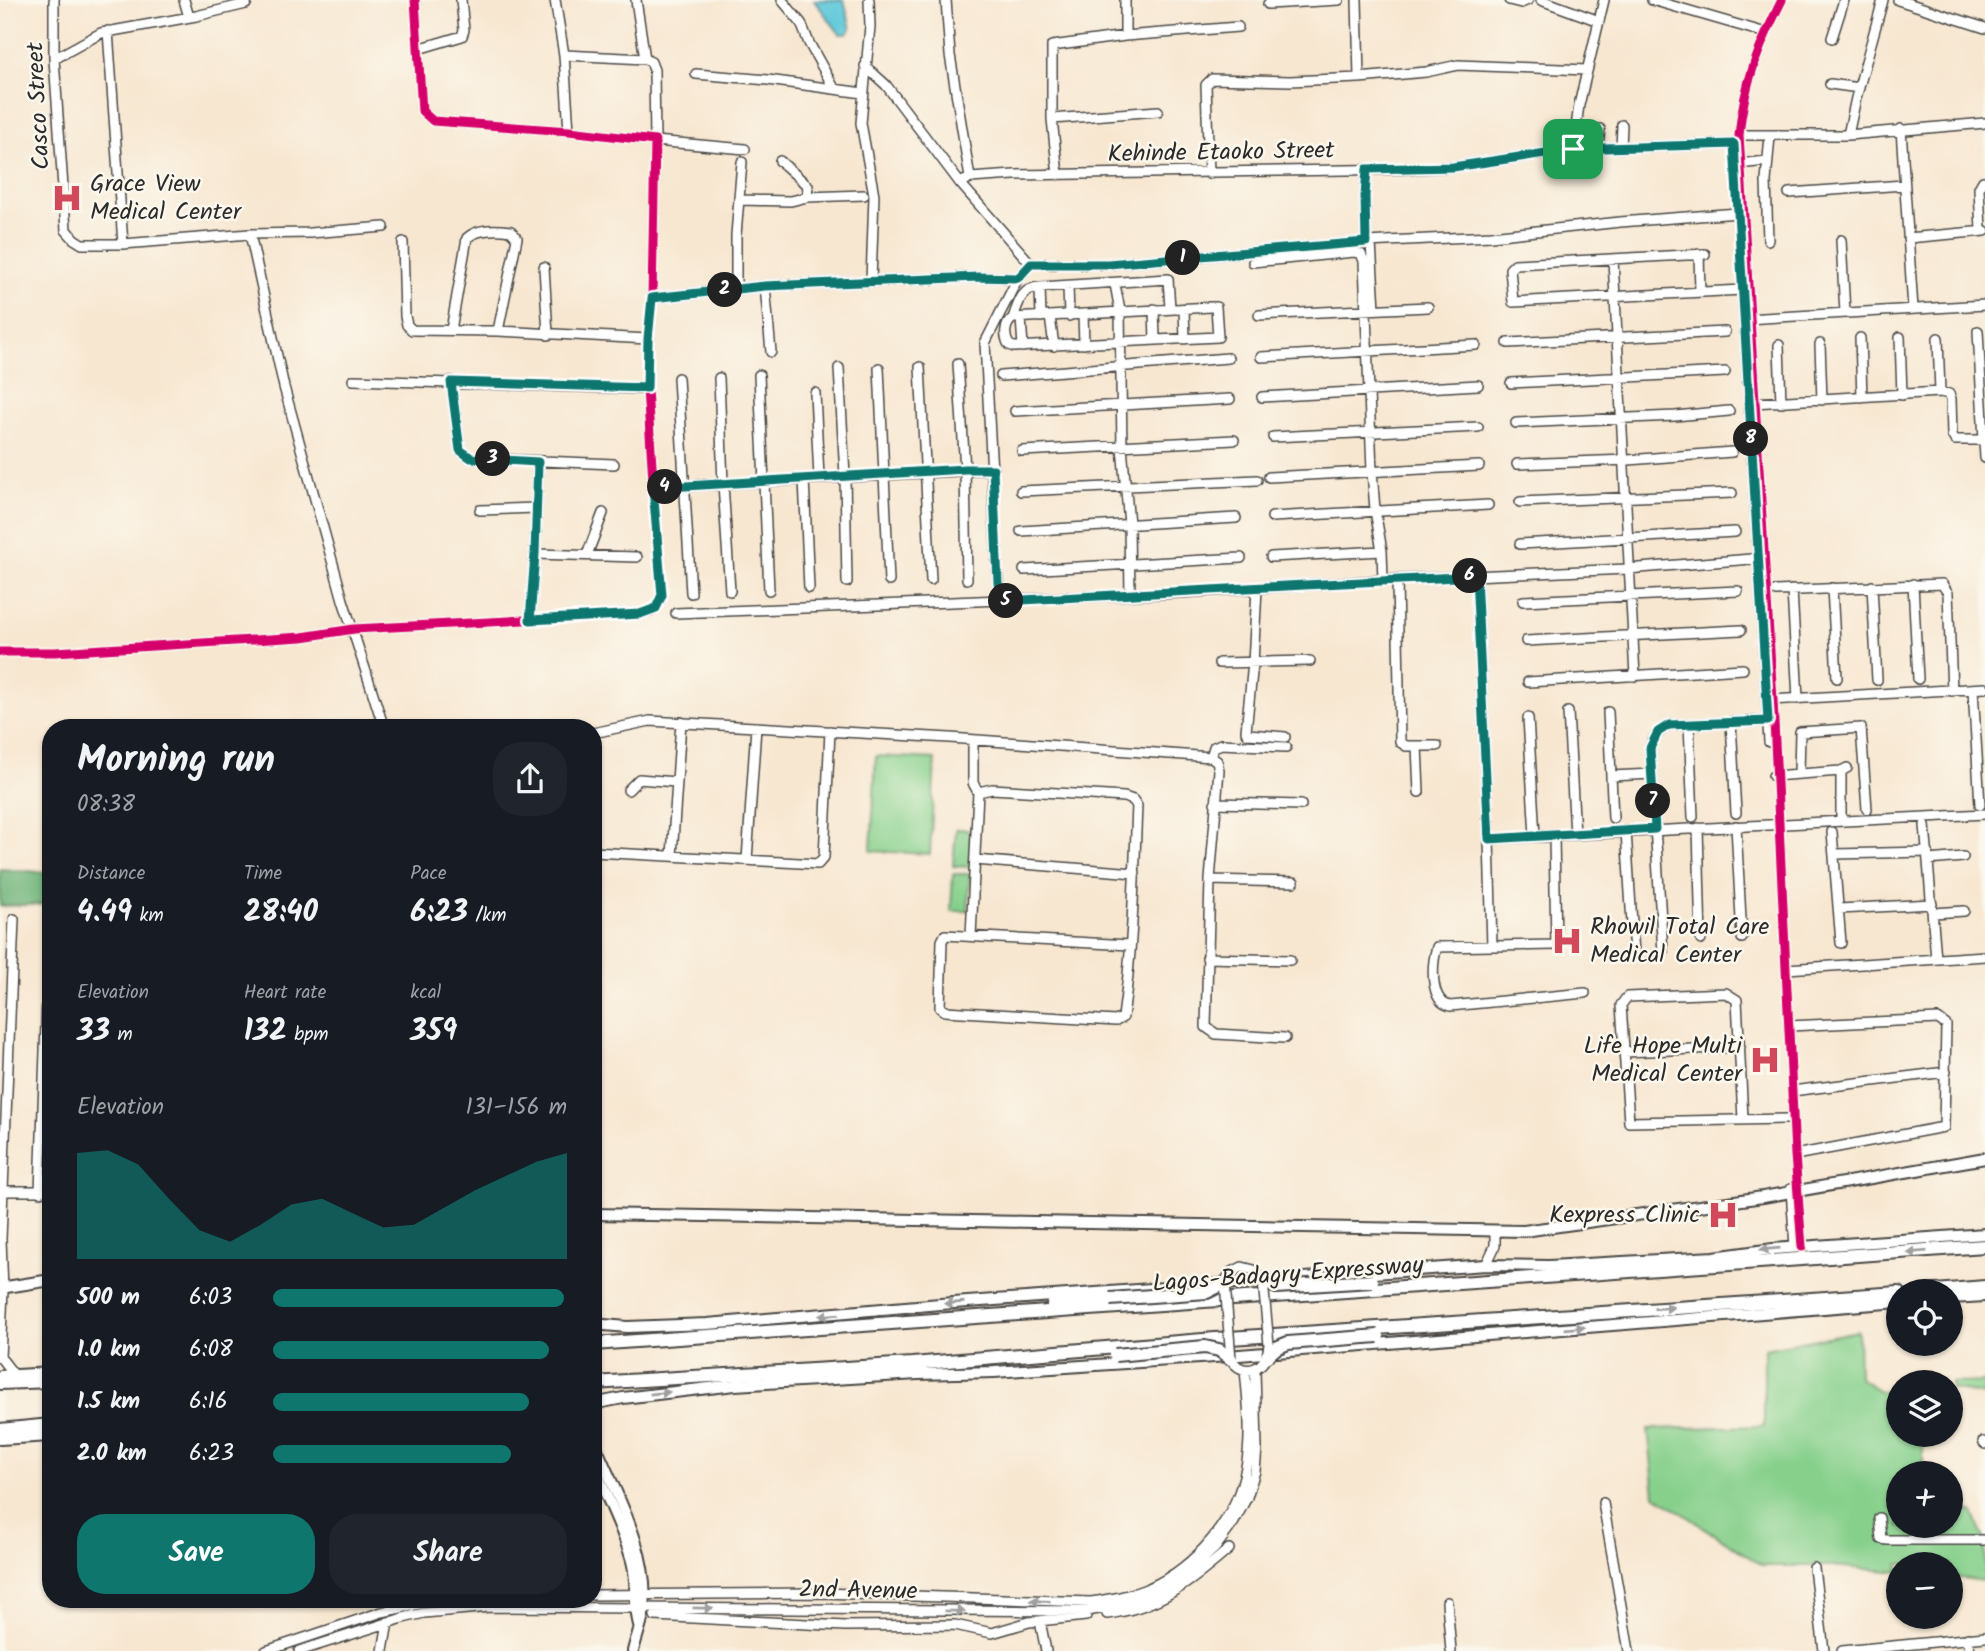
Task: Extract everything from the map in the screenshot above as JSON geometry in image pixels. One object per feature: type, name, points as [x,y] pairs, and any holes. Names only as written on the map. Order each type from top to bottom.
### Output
[{"type":"highway","name":"Lagos-Badagry Expressway","points":[[602,1343],[1985,1246]]},
{"type":"highway","points":[[1263,1281],[1276,1287],[1474,1276],[1601,1274]]},
{"type":"highway","points":[[920,1322],[1000,1310],[1207,1292],[1225,1283]]},
{"type":"highway","points":[[1963,1289],[1985,1287]]},
{"type":"highway","points":[[602,1382],[912,1364],[1216,1339],[1886,1294]]},
{"type":"highway","points":[[1267,1356],[1288,1343],[1618,1311]]},
{"type":"highway","points":[[912,1364],[987,1363],[1205,1347],[1219,1350],[1231,1359]]},
{"type":"highway","points":[[0,1384],[42,1382]]},
{"type":"highway","points":[[0,1430],[42,1426]]},
{"type":"main road","points":[[602,1216],[1495,1234],[1594,1227],[1985,1161]]},
{"type":"main road","points":[[1799,1247],[1985,1234]]},
{"type":"main road","name":"Lagos-Badagry Expressway","points":[[602,1324],[627,1327],[721,1323],[940,1304],[1486,1265],[1549,1266],[1686,1258],[1799,1247]]},
{"type":"main road","points":[[1,1290],[42,1283]]},
{"type":"main road","points":[[1963,1297],[1985,1296]]},
{"type":"main road","points":[[602,1403],[735,1385],[1200,1358],[1886,1303]]},
{"type":"main road","points":[[0,1376],[42,1373]]},
{"type":"main road","points":[[0,1439],[42,1437]]},
{"type":"main road","points":[[602,1462],[639,1552],[644,1580],[639,1602]]},
{"type":"main road","points":[[602,1487],[632,1559],[636,1579],[639,1625],[633,1651]]},
{"type":"street","name":"Casco Street","points":[[54,0],[54,59],[66,230],[74,239],[82,244],[123,244],[384,227]]},
{"type":"street","points":[[184,0],[189,17]]},
{"type":"street","points":[[54,59],[108,31],[234,7],[246,4],[247,0]]},
{"type":"street","points":[[415,0],[422,111],[433,121],[569,131],[745,149]]},
{"type":"street","points":[[418,49],[462,36],[464,30],[461,0]]},
{"type":"street","points":[[555,0],[564,55],[569,131]]},
{"type":"street","points":[[636,0],[645,59]]},
{"type":"street","points":[[772,0],[782,1],[801,23],[834,88]]},
{"type":"street","points":[[869,0],[870,26],[861,114],[862,135],[874,195],[871,281]]},
{"type":"street","points":[[946,0],[950,55],[970,178]]},
{"type":"street","points":[[1125,0],[1125,36]]},
{"type":"street","points":[[1268,4],[1339,0]]},
{"type":"street","points":[[1357,0],[1359,78]]},
{"type":"street","points":[[1509,0],[1521,3],[1528,0]]},
{"type":"street","points":[[1541,0],[1599,21]]},
{"type":"street","points":[[1573,149],[1587,70],[1604,0]]},
{"type":"street","points":[[1652,0],[1763,32]]},
{"type":"street","points":[[1738,164],[1734,144],[1741,86],[1776,0]]},
{"type":"street","points":[[1782,0],[1763,32],[1746,88],[1738,164],[1774,776],[1787,1119],[1799,1247]]},
{"type":"street","points":[[1832,38],[1844,0]]},
{"type":"street","points":[[1848,135],[1883,0]]},
{"type":"street","points":[[1898,0],[1985,28]]},
{"type":"street","points":[[1058,175],[1052,119],[1052,46],[1125,36],[1238,27]]},
{"type":"street","points":[[108,31],[123,244]]},
{"type":"street","points":[[0,652],[55,652],[302,637],[354,629],[640,614],[656,608],[662,595],[647,388],[652,298],[654,65],[645,59],[564,55]]},
{"type":"street","points":[[1209,174],[1208,81],[1359,78],[1426,72],[1458,65],[1587,70]]},
{"type":"street","points":[[865,66],[886,85],[960,183],[1031,264]]},
{"type":"street","points":[[696,74],[863,93]]},
{"type":"street","points":[[1830,84],[1859,88]]},
{"type":"street","points":[[1052,119],[1158,111]]},
{"type":"street","points":[[1739,135],[1848,135],[1985,122]]},
{"type":"street","points":[[1620,148],[1622,125]]},
{"type":"street","points":[[1598,149],[1600,129]]},
{"type":"street","points":[[1901,129],[1913,309]]},
{"type":"street","points":[[1768,240],[1766,181],[1770,136]]},
{"type":"street","name":"Kehinde Etaoko Street","points":[[960,183],[970,178],[1058,175],[1453,167],[1573,149],[1734,144]]},
{"type":"street","points":[[780,161],[804,181],[808,187],[807,197]]},
{"type":"street","points":[[1738,164],[1768,161]]},
{"type":"street","points":[[736,289],[742,162]]},
{"type":"street","points":[[1367,169],[1365,196],[1370,309],[1370,431],[1383,580]]},
{"type":"street","points":[[1908,238],[1983,231],[1979,188],[1985,181]]},
{"type":"street","points":[[1789,193],[1904,185]]},
{"type":"street","points":[[739,200],[791,201],[807,197],[864,195]]},
{"type":"street","points":[[1741,201],[1738,213],[1742,290],[1748,319]]},
{"type":"street","points":[[1003,601],[998,583],[985,343],[1018,278],[1031,264],[1108,264],[1368,242],[1492,236],[1738,213]]},
{"type":"street","points":[[451,330],[469,234],[502,230],[511,231],[517,238],[498,331]]},
{"type":"street","points":[[250,234],[284,387],[343,600],[381,719]]},
{"type":"street","points":[[1841,240],[1844,313]]},
{"type":"street","points":[[403,242],[407,325],[412,330],[498,331],[648,339]]},
{"type":"street","points":[[1253,262],[1361,254],[1370,309]]},
{"type":"street","points":[[1700,292],[1702,254],[1515,264],[1510,269],[1513,302],[1516,304],[1742,290]]},
{"type":"street","points":[[1613,260],[1635,676]]},
{"type":"street","points":[[544,267],[548,335]]},
{"type":"street","points":[[652,298],[765,286],[978,277],[1018,278]]},
{"type":"street","points":[[1023,347],[1017,318],[1022,294],[1031,287],[1168,279],[1170,307]]},
{"type":"street","points":[[1115,284],[1120,311],[1120,404],[1129,524],[1130,595]]},
{"type":"street","points":[[765,286],[771,352]]},
{"type":"street","points":[[1068,286],[1069,316]]},
{"type":"street","points":[[1040,287],[1054,346]]},
{"type":"street","points":[[1748,319],[1985,305]]},
{"type":"street","points":[[1170,307],[1216,307],[1218,337],[1023,347],[1009,345],[1006,340],[1006,329],[1017,318],[1170,307]]},
{"type":"street","points":[[1259,315],[1428,307]]},
{"type":"street","points":[[1154,309],[1156,341]]},
{"type":"street","points":[[1184,309],[1185,339]]},
{"type":"street","points":[[1083,314],[1084,344]]},
{"type":"street","points":[[1978,331],[1985,458]]},
{"type":"street","points":[[1508,343],[1725,332]]},
{"type":"street","points":[[1900,337],[1902,394]]},
{"type":"street","points":[[1860,338],[1862,397]]},
{"type":"street","points":[[1938,338],[1940,392]]},
{"type":"street","points":[[1819,344],[1822,400]]},
{"type":"street","points":[[1261,357],[1476,345]]},
{"type":"street","points":[[1779,345],[1781,403]]},
{"type":"street","points":[[1001,376],[1228,358]]},
{"type":"street","points":[[958,364],[965,469],[967,579]]},
{"type":"street","points":[[920,367],[930,580]]},
{"type":"street","points":[[839,368],[847,582]]},
{"type":"street","points":[[879,368],[889,581]]},
{"type":"street","points":[[1511,383],[1725,372]]},
{"type":"street","points":[[759,375],[769,590]]},
{"type":"street","points":[[678,378],[691,593]]},
{"type":"street","points":[[719,378],[730,591]]},
{"type":"street","points":[[353,380],[647,388]]},
{"type":"street","points":[[451,382],[460,450],[471,458],[614,464]]},
{"type":"street","points":[[1262,397],[1478,385]]},
{"type":"street","points":[[1752,403],[1940,392],[1948,394],[1951,399],[1952,435],[1955,440],[1984,440]]},
{"type":"street","points":[[815,393],[820,478]]},
{"type":"street","points":[[1015,411],[1230,399]]},
{"type":"street","points":[[1516,423],[1729,411]]},
{"type":"street","points":[[1273,437],[1478,427]]},
{"type":"street","points":[[1022,451],[1234,440]]},
{"type":"street","points":[[1517,464],[1731,452]]},
{"type":"street","points":[[530,620],[538,462]]},
{"type":"street","points":[[1269,477],[1479,466]]},
{"type":"street","points":[[653,488],[993,469]]},
{"type":"street","points":[[804,479],[809,588]]},
{"type":"street","points":[[1021,491],[1257,480]]},
{"type":"street","points":[[1520,502],[1732,493]]},
{"type":"street","points":[[1272,517],[1488,505]]},
{"type":"street","points":[[480,510],[536,509]]},
{"type":"street","points":[[587,555],[603,513]]},
{"type":"street","points":[[1021,530],[1236,518]]},
{"type":"street","points":[[1520,544],[1735,532]]},
{"type":"street","points":[[1271,557],[1382,551]]},
{"type":"street","points":[[535,554],[637,557]]},
{"type":"street","points":[[1024,570],[1241,558]]},
{"type":"street","points":[[677,613],[1257,589],[1383,580],[1628,569],[1762,558]]},
{"type":"street","points":[[1476,576],[1492,946]]},
{"type":"street","points":[[1397,580],[1400,742],[1406,746],[1437,746]]},
{"type":"street","points":[[1913,584],[1918,679]]},
{"type":"street","points":[[1776,591],[1942,584],[1947,588],[1952,691]]},
{"type":"street","points":[[1872,586],[1877,680]]},
{"type":"street","points":[[1832,588],[1837,678]]},
{"type":"street","points":[[1212,757],[1214,747],[1221,744],[1285,742],[1248,734],[1246,731],[1257,589]]},
{"type":"street","points":[[1792,590],[1798,699]]},
{"type":"street","points":[[1523,601],[1738,591]]},
{"type":"street","points":[[1526,641],[1741,630]]},
{"type":"street","points":[[1219,663],[1310,661]]},
{"type":"street","points":[[1528,682],[1743,669]]},
{"type":"street","points":[[1770,700],[1985,688]]},
{"type":"street","points":[[1973,689],[1980,805]]},
{"type":"street","points":[[1770,700],[1768,721],[1774,776]]},
{"type":"street","points":[[1568,712],[1575,834]]},
{"type":"street","points":[[1608,712],[1614,818]]},
{"type":"street","points":[[1528,718],[1535,836]]},
{"type":"street","points":[[1663,952],[1650,748],[1658,732],[1669,725],[1768,721]]},
{"type":"street","points":[[602,732],[639,722],[681,722],[1212,757],[1219,763],[1210,880],[1206,1027],[1216,1034],[1284,1038]]},
{"type":"street","points":[[672,856],[681,722]]},
{"type":"street","points":[[1731,722],[1736,813]]},
{"type":"street","points":[[1689,724],[1693,817]]},
{"type":"street","points":[[747,860],[756,727]]},
{"type":"street","points":[[1799,774],[1800,732],[1861,728],[1867,808]]},
{"type":"street","points":[[602,852],[818,864],[822,861],[830,732]]},
{"type":"street","points":[[971,936],[978,792],[973,783],[973,740]]},
{"type":"street","points":[[1417,746],[1419,792]]},
{"type":"street","points":[[1774,776],[1844,769],[1841,821]]},
{"type":"street","points":[[1611,776],[1652,774]]},
{"type":"street","points":[[628,790],[639,779],[676,782]]},
{"type":"street","points":[[978,792],[992,789],[1124,797],[1133,800],[1137,806],[1135,873],[1130,945],[1123,1017],[1116,1021],[945,1011],[940,1008],[942,941],[945,935],[1130,945]]},
{"type":"street","points":[[1215,803],[1301,805]]},
{"type":"street","points":[[1489,839],[1985,814]]},
{"type":"street","points":[[1776,824],[1789,1026],[1795,1155],[1794,1194]]},
{"type":"street","points":[[1925,825],[1936,959]]},
{"type":"street","points":[[1736,826],[1742,939]]},
{"type":"street","points":[[1698,828],[1702,940]]},
{"type":"street","points":[[1626,831],[1634,954]]},
{"type":"street","points":[[1832,832],[1841,943]]},
{"type":"street","points":[[1554,835],[1556,945],[1437,947],[1434,964],[1438,999],[1450,1006],[1585,993]]},
{"type":"street","points":[[1835,855],[1963,857]]},
{"type":"street","points":[[975,860],[1135,873]]},
{"type":"street","points":[[1210,880],[1294,881]]},
{"type":"street","points":[[1839,909],[1932,908],[1964,911]]},
{"type":"street","points":[[14,919],[4,1054],[0,1358],[14,1375]]},
{"type":"street","points":[[1786,969],[1985,956]]},
{"type":"street","points":[[1207,958],[1290,960]]},
{"type":"street","points":[[1743,1119],[1737,1000],[1726,993],[1627,997],[1621,1005],[1629,1122],[1787,1119]]},
{"type":"street","points":[[1789,1026],[1938,1019],[1946,1025],[1944,1126],[1795,1155]]},
{"type":"street","points":[[1624,1052],[1740,1047]]},
{"type":"street","points":[[1792,1091],[1946,1072]]},
{"type":"street","points":[[1,1191],[40,1192],[42,1136]]},
{"type":"street","points":[[1486,1265],[1495,1246],[1495,1234]]},
{"type":"street","points":[[1242,1267],[1254,1270],[1263,1281],[1269,1345],[1267,1356],[1255,1369],[1245,1370],[1237,1367],[1231,1359],[1225,1283],[1230,1273],[1242,1267]]},
{"type":"street","name":"2nd Avenue","points":[[602,1596],[639,1602],[993,1611],[1104,1609],[1144,1598],[1187,1574],[1234,1522],[1247,1497],[1255,1471],[1257,1448],[1255,1369]]},
{"type":"street","name":"2nd Avenue","points":[[602,1603],[822,1593],[1091,1602],[1132,1595],[1151,1587],[1213,1544],[1229,1514],[1240,1491],[1249,1447],[1245,1370]]},
{"type":"street","points":[[1603,1503],[1629,1651]]},
{"type":"street","points":[[1879,1518],[1881,1539],[1985,1540]]},
{"type":"street","points":[[655,1616],[845,1626],[955,1625],[992,1633],[1029,1622],[1119,1613],[1147,1605],[1175,1592],[1229,1549]]},
{"type":"street","points":[[1814,1568],[1824,1651]]},
{"type":"street","points":[[1447,1602],[1451,1651]]},
{"type":"street","points":[[266,1651],[400,1608]]},
{"type":"street","name":"2nd Avenue","points":[[299,1651],[424,1613],[479,1608]]},
{"type":"street","points":[[1040,1621],[1046,1651]]},
{"type":"street","points":[[383,1651],[388,1622]]},
{"type":"street","points":[[1842,1651],[1985,1637]]},
{"type":"street","points":[[1968,1638],[1970,1651]]},
{"type":"green space","points":[[876,756],[935,759],[930,854],[871,851]]},
{"type":"green space","points":[[956,829],[973,830],[970,867],[953,866]]},
{"type":"green space","points":[[0,869],[42,872],[42,904],[0,906]]},
{"type":"green space","points":[[953,874],[970,874],[968,911],[951,911]]},
{"type":"green space","points":[[1858,1331],[1859,1378],[1880,1391],[1886,1390],[1886,1447],[1923,1447],[1923,1461],[1886,1461],[1886,1538],[1963,1538],[1963,1511],[1973,1512],[1985,1542],[1985,1581],[1963,1578],[1963,1552],[1886,1552],[1886,1571],[1832,1566],[1763,1566],[1655,1495],[1648,1429],[1764,1426],[1764,1349]]},
{"type":"green space","points":[[1985,1382],[1985,1395],[1963,1391],[1963,1383]]},
{"type":"water","points":[[814,0],[844,0],[851,29],[847,34],[840,34]]},
{"type":"cycle path","points":[[0,652],[55,652],[302,637],[354,629],[640,614],[650,612],[661,602],[647,389],[655,141],[569,131],[433,121],[422,111],[415,0]]},
{"type":"cycle path","points":[[1782,0],[1754,65],[1739,135],[1802,1247]]},
{"type":"place","name":"Grace View Medical Center","points":[[67,198]]},
{"type":"place","name":"Rhowil Total Care Medical Center","points":[[1567,941]]},
{"type":"place","name":"Life Hope Multi Medical Center","points":[[1765,1060]]},
{"type":"place","name":"Kexpress Clinic","points":[[1723,1215]]},
{"type":"route","points":[[1734,144],[1768,721],[1669,725],[1658,732],[1650,748],[1655,829],[1489,839],[1476,576],[1003,601],[998,583],[993,469],[965,469],[653,488],[662,595],[656,608],[640,614],[530,620],[538,462],[471,458],[460,450],[451,382],[647,388],[652,298],[765,286],[978,277],[1018,278],[1031,264],[1108,264],[1366,242],[1367,169],[1453,167],[1573,149],[1734,144]]}]
